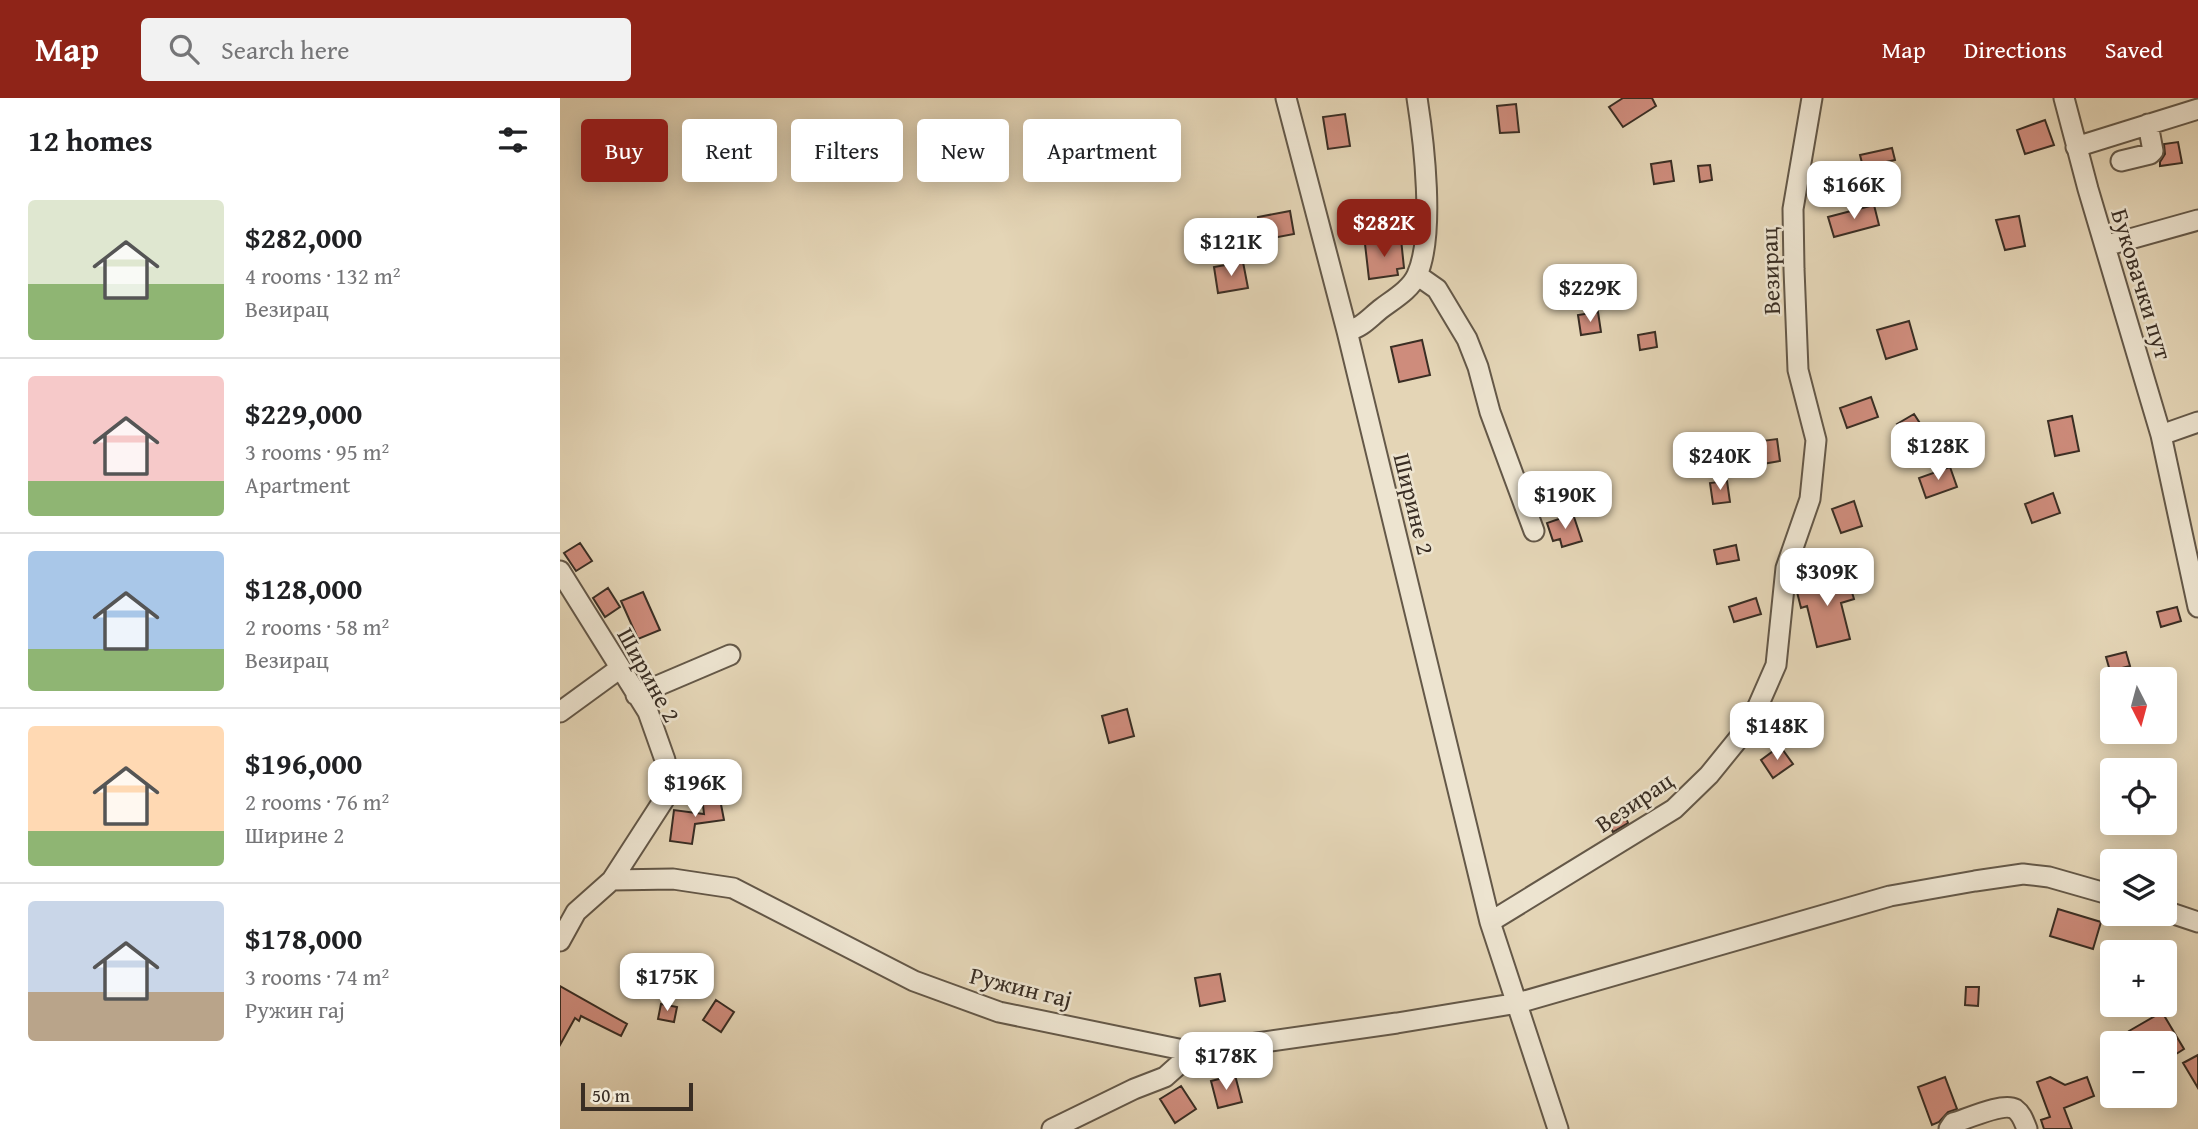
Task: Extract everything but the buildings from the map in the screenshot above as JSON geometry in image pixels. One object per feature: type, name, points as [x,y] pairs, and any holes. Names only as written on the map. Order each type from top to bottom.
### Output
[{"type":"street","name":"Ширине 2","points":[[1286,98],[1347,331],[1490,922]]},
{"type":"street","points":[[1347,331],[1358,329],[1407,289],[1417,275],[1427,234],[1424,141],[1417,98]]},
{"type":"street","name":"Везирац","points":[[1490,922],[1674,809],[1709,775],[1739,738],[1758,706],[1776,665],[1786,568],[1810,499],[1816,440],[1798,370],[1793,245],[1793,209],[1812,98]]},
{"type":"street","name":"Буковачки пут","points":[[2064,98],[2161,435],[2198,607]]},
{"type":"street","points":[[2076,147],[2198,109]]},
{"type":"street","points":[[2121,161],[2153,151],[2148,124]]},
{"type":"street","points":[[2105,246],[2198,220]]},
{"type":"street","points":[[1417,275],[1437,289],[1467,339],[1490,412],[1534,531]]},
{"type":"street","points":[[2161,435],[2198,422]]},
{"type":"street","name":"Ширине 2","points":[[560,571],[648,712],[665,760],[665,798],[612,880]]},
{"type":"street","points":[[636,695],[730,655]]},
{"type":"street","points":[[560,712],[619,669]]},
{"type":"street","name":"Ружин гај","points":[[612,880],[673,879],[733,888],[926,986],[999,1012],[1193,1052],[1448,1016],[1518,1003],[1890,896],[2023,874],[2049,877],[2100,892]]},
{"type":"street","points":[[560,941],[576,912],[612,880]]},
{"type":"street","points":[[2177,915],[2198,922]]},
{"type":"street","points":[[1490,922],[1558,1129]]},
{"type":"street","points":[[1052,1129],[1165,1077],[1193,1052]]},
{"type":"street","points":[[1949,1129],[1953,1123],[2002,1107],[2013,1107],[2022,1115],[2027,1129]]}]
